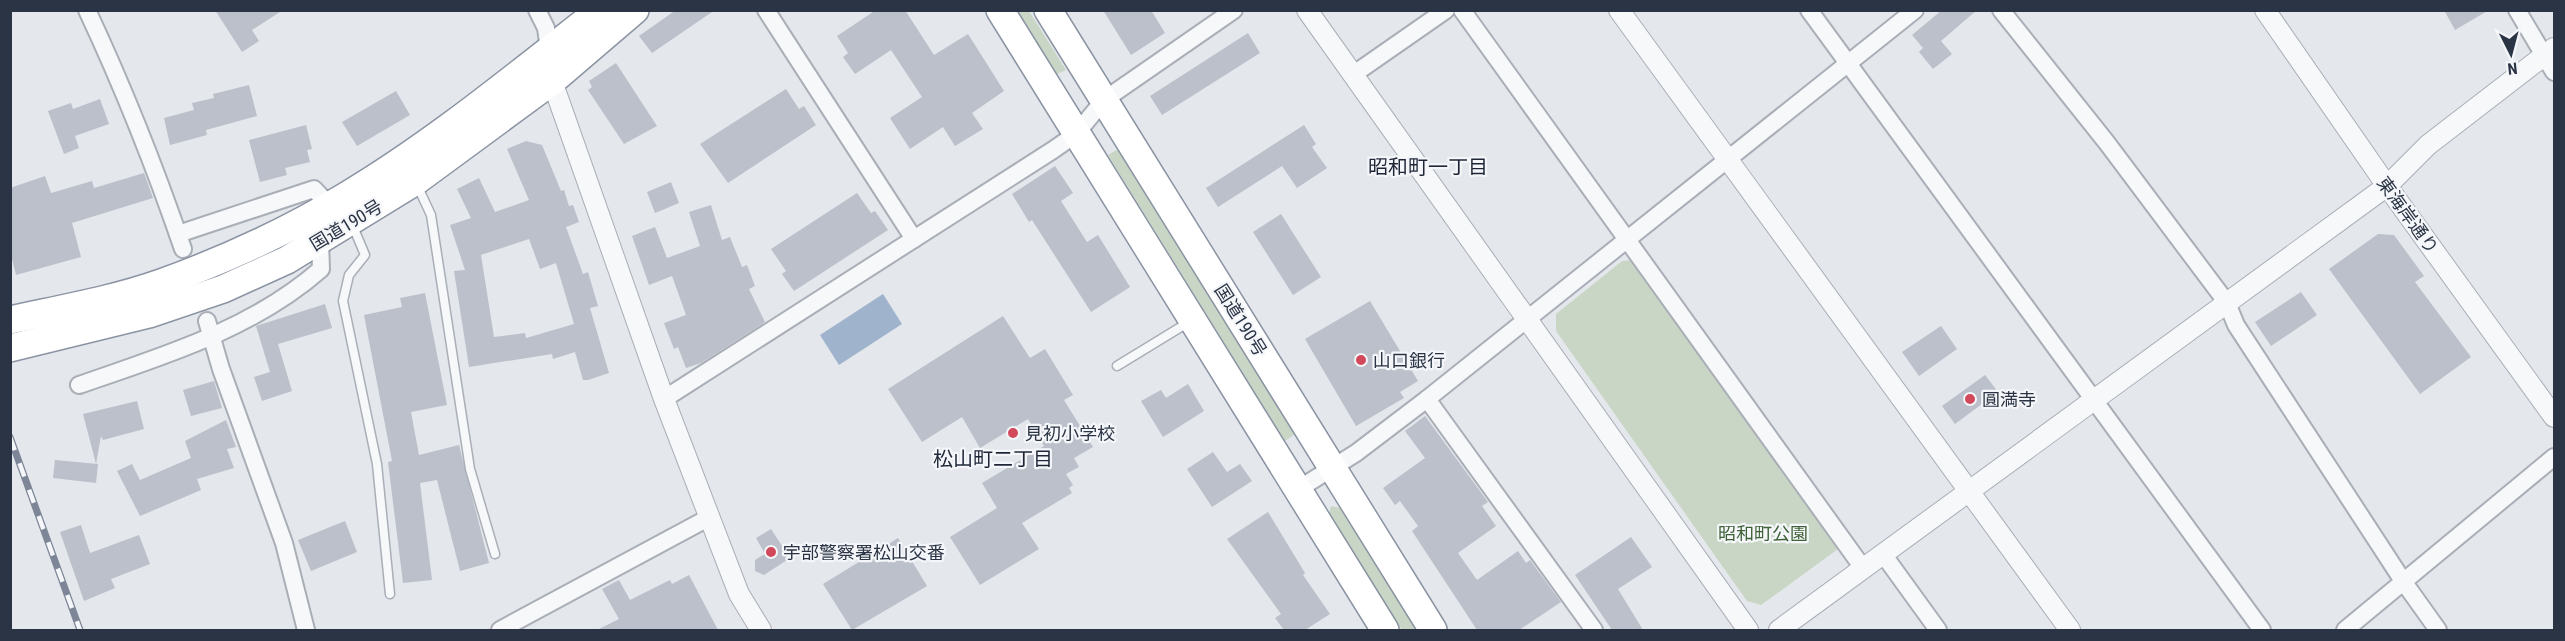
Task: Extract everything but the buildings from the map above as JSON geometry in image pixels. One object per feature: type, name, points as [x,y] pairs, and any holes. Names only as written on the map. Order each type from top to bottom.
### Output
[{"type":"highway","name":"国道190号","points":[[10,320],[159,284],[224,258],[329,206],[428,141],[600,10]]},
{"type":"highway","name":"国道190号","points":[[10,348],[91,330],[223,289],[287,260],[416,182],[552,81],[635,10]]},
{"type":"highway","points":[[1000,10],[1384,630]]},
{"type":"highway","name":"国道190号","points":[[1048,10],[1433,630]]},
{"type":"street","points":[[87,10],[128,98],[180,242],[314,189],[329,206]]},
{"type":"street","points":[[537,10],[546,28],[552,81],[664,399],[739,594],[761,630]]},
{"type":"street","points":[[766,10],[914,239]]},
{"type":"street","points":[[664,399],[1076,134],[1104,100],[1234,10]]},
{"type":"street","points":[[1307,10],[1748,630]]},
{"type":"street","points":[[1354,74],[1446,10]]},
{"type":"street","points":[[1462,10],[1863,568]]},
{"type":"street","points":[[1619,10],[2070,630]]},
{"type":"street","points":[[1809,10],[2093,402],[2262,630]]},
{"type":"street","points":[[1297,490],[1332,468],[1427,399],[1915,10]]},
{"type":"street","points":[[2001,10],[2107,143],[2227,303],[2236,325],[2403,581],[2438,630]]},
{"type":"street","name":"東海岸通り","points":[[2265,10],[2387,186],[2554,417]]},
{"type":"street","points":[[1779,630],[2387,186],[2428,145],[2551,59],[2517,10]]},
{"type":"street","points":[[79,385],[297,291],[321,269],[320,241]]},
{"type":"street","points":[[210,329],[284,543],[306,630]]},
{"type":"street","points":[[1427,399],[1594,630]]},
{"type":"street","points":[[2345,630],[2554,457]]},
{"type":"street","points":[[500,630],[710,517]]},
{"type":"street","points":[[1883,554],[1938,630]]},
{"type":"lane","points":[[416,182],[431,215],[470,469],[495,554]]},
{"type":"lane","points":[[351,222],[365,255],[349,275],[343,301],[377,464],[390,594]]},
{"type":"lane","points":[[1118,366],[1192,321]]},
{"type":"green space","points":[[1017,11],[1029,11],[1066,70],[1057,74]]},
{"type":"green space","points":[[1120,148],[1295,434],[1285,441],[1108,155]]},
{"type":"green space","name":"昭和町公園","points":[[1632,260],[1838,549],[1761,605],[1747,601],[1556,331],[1556,314],[1622,261]]},
{"type":"green space","points":[[1331,506],[1340,508],[1417,630],[1402,630],[1329,514]]},
{"type":"water","points":[[883,294],[902,324],[839,365],[820,335]]},
{"type":"railway","points":[[10,437],[80,630]]},
{"type":"place","name":"山口銀行","points":[[1361,360]]},
{"type":"place","name":"圓満寺","points":[[1970,399]]},
{"type":"place","name":"見初小学校","points":[[1013,433]]},
{"type":"place","name":"宇部警察署松山交番","points":[[771,552]]},
{"type":"district","name":"昭和町一丁目","points":[[1428,167]]},
{"type":"district","name":"松山町二丁目","points":[[993,459]]}]
